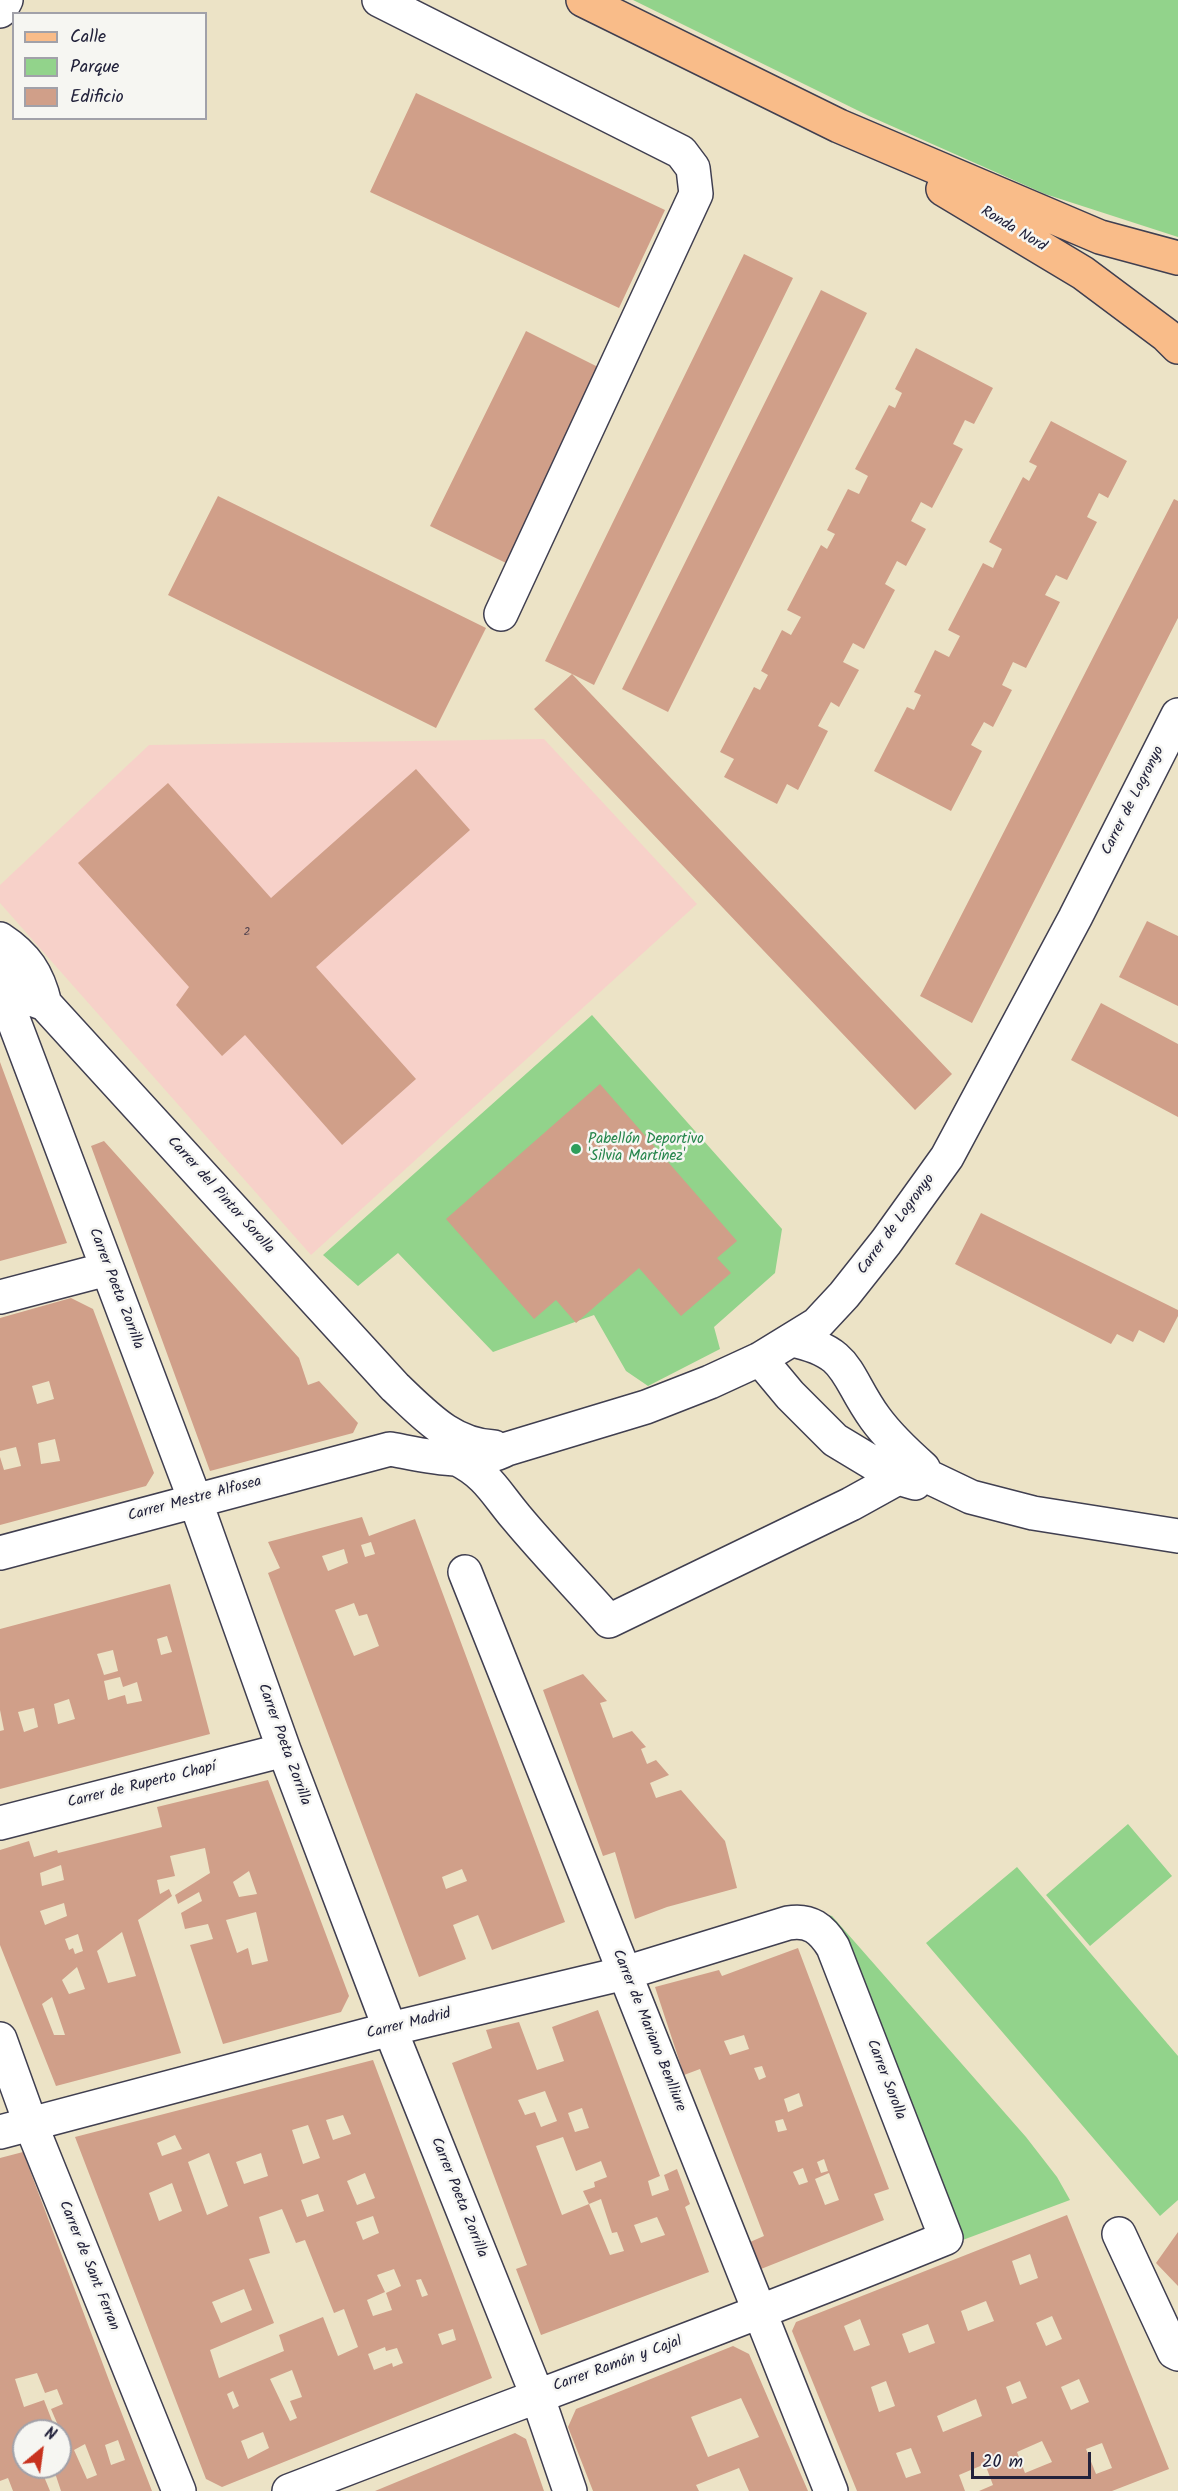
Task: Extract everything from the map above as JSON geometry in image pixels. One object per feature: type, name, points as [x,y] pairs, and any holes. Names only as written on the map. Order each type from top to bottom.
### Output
[{"type":"main road","name":"Ronda Nord","points":[[583,0],[839,126],[1100,237],[1178,258]]},
{"type":"main road","name":"Ronda Nord","points":[[839,126],[1083,273],[1166,335],[1178,347]]},
{"type":"street","points":[[0,11],[6,0]]},
{"type":"street","points":[[379,0],[681,152],[693,168],[696,194],[501,615]]},
{"type":"street","name":"Carrer de Logronyo","points":[[390,1449],[438,1458],[492,1457],[507,1449],[646,1407],[710,1382],[760,1359],[817,1324],[844,1295],[886,1242],[946,1156],[1075,918],[1178,715]]},
{"type":"street","name":"Carrer del Pintor Sorolla","points":[[0,939],[12,947],[39,978],[45,1004],[395,1387],[439,1427],[461,1441],[507,1449]]},
{"type":"street","points":[[1,987],[45,1004]]},
{"type":"street","name":"Carrer Poeta Zorrilla","points":[[1,987],[195,1500],[284,1749],[390,2029],[537,2395],[570,2491]]},
{"type":"street","points":[[0,1296],[107,1269]]},
{"type":"street","points":[[457,1459],[475,1468],[488,1480],[515,1516],[609,1621],[912,1477],[923,1467],[875,1419],[839,1360],[835,1344],[836,1322],[844,1295]]},
{"type":"street","points":[[792,1340],[823,1349],[839,1360]]},
{"type":"street","points":[[760,1359],[790,1395],[835,1440],[912,1477],[971,1497],[1033,1513],[1178,1536]]},
{"type":"street","points":[[390,1449],[400,1420],[395,1387]]},
{"type":"street","name":"Carrer Mestre Alfosea","points":[[0,1553],[390,1449]]},
{"type":"street","name":"Carrer de Mariano Benlliure","points":[[465,1572],[831,2491]]},
{"type":"street","name":"Carrer de Ruperto Chapí","points":[[0,1823],[284,1749]]},
{"type":"street","name":"Carrer Madrid","points":[[15,2129],[390,2029],[625,1973],[788,1923],[806,1922],[817,1927]]},
{"type":"street","name":"Carrer Sorolla","points":[[817,1927],[833,1947],[946,2238]]},
{"type":"street","name":"Carrer de Sant Ferran","points":[[0,2038],[15,2129],[180,2491]]},
{"type":"street","points":[[1119,2234],[1173,2352],[1178,2354]]},
{"type":"street","name":"Carrer Ramón y Cajal","points":[[289,2491],[537,2395],[761,2314],[946,2238]]},
{"type":"shaded area","points":[[544,739],[697,904],[311,1255],[0,903],[0,885],[149,745]]},
{"type":"green space","points":[[633,0],[1178,0],[1178,237],[1045,194],[869,116]]},
{"type":"green space","name":"Pabellón Deportivo 'Silvia Martínez'","points":[[592,1015],[782,1229],[775,1273],[714,1327],[720,1349],[648,1386],[626,1371],[594,1315],[493,1352],[398,1253],[358,1286],[323,1255]]},
{"type":"green space","points":[[1128,1824],[1172,1876],[1090,1946],[1046,1895]]},
{"type":"green space","points":[[1017,1867],[1178,2056],[1178,2200],[1160,2216],[926,1943]]},
{"type":"green space","points":[[824,1914],[832,1916],[1026,2137],[1057,2177],[1070,2200],[960,2241]]},
{"type":"building","points":[[416,93],[665,210],[619,308],[370,192]]},
{"type":"building","points":[[744,254],[793,278],[594,685],[545,661]]},
{"type":"building","points":[[821,290],[867,313],[668,712],[622,689]]},
{"type":"building","points":[[526,331],[602,369],[506,563],[430,526]]},
{"type":"building","points":[[916,348],[993,388],[974,424],[965,420],[953,444],[963,449],[932,508],[921,502],[911,521],[926,529],[906,566],[897,561],[885,584],[895,590],[864,649],[853,643],[843,662],[859,670],[839,707],[831,702],[818,726],[828,731],[798,790],[787,784],[777,804],[724,777],[734,759],[720,752],[754,687],[760,690],[768,675],[761,671],[782,630],[791,635],[801,617],[787,610],[821,545],[827,549],[835,534],[827,530],[848,489],[859,494],[868,476],[855,469],[889,405],[895,408],[902,393],[895,389]]},
{"type":"building","points":[[1051,421],[1127,461],[1108,498],[1099,493],[1087,517],[1097,522],[1067,580],[1056,575],[1045,595],[1060,602],[1026,668],[1013,662],[1002,685],[1012,690],[993,727],[984,722],[971,745],[982,751],[951,811],[874,771],[907,707],[914,710],[921,695],[914,692],[935,650],[949,657],[960,636],[948,630],[983,563],[993,568],[1002,549],[989,542],[1023,477],[1029,481],[1037,466],[1029,462]]},
{"type":"building","points":[[218,496],[486,628],[436,728],[168,595]]},
{"type":"building","points":[[1174,499],[1178,501],[1178,618],[972,1023],[920,996]]},
{"type":"building","points":[[572,674],[952,1074],[915,1110],[534,709]]},
{"type":"building","points":[[416,769],[470,830],[316,967],[416,1079],[342,1145],[245,1035],[222,1056],[176,1005],[189,987],[78,863],[168,783],[271,898]]},
{"type":"building","points":[[1147,921],[1178,936],[1178,1006],[1119,977]]},
{"type":"building","points":[[1101,1003],[1178,1044],[1178,1117],[1071,1060]]},
{"type":"building","points":[[0,1062],[67,1243],[0,1261]]},
{"type":"building","points":[[600,1084],[737,1241],[717,1258],[731,1273],[681,1316],[639,1268],[576,1323],[556,1300],[534,1319],[446,1219]]},
{"type":"building","points":[[104,1141],[299,1358],[308,1385],[319,1381],[358,1423],[353,1433],[210,1471],[91,1146]]},
{"type":"building","points":[[981,1213],[1178,1310],[1178,1316],[1164,1343],[1139,1330],[1133,1342],[1117,1334],[1111,1344],[955,1264]]},
{"type":"building","points":[[71,1298],[93,1309],[154,1473],[146,1486],[0,1525],[0,1457],[4,1470],[21,1466],[16,1447],[0,1451],[0,1318]],"holes":[[[49,1381],[54,1399],[37,1404],[32,1386]],[[55,1439],[60,1461],[41,1464],[38,1443]]]},
{"type":"building","points":[[362,1517],[369,1536],[415,1519],[565,1922],[492,1950],[478,1915],[453,1925],[466,1959],[419,1977],[268,1573],[280,1568],[268,1542]],"holes":[[[371,1542],[375,1554],[365,1557],[361,1545]],[[344,1549],[348,1563],[328,1571],[322,1556]],[[354,1603],[359,1616],[367,1614],[379,1646],[354,1656],[335,1610]],[[462,1869],[467,1881],[446,1889],[442,1877]]]},
{"type":"building","points":[[170,1584],[210,1734],[0,1789],[0,1731],[4,1730],[0,1710],[0,1629]],"holes":[[[167,1636],[172,1652],[161,1655],[157,1639]],[[113,1650],[118,1671],[104,1675],[97,1654]],[[120,1677],[123,1687],[137,1682],[142,1701],[127,1704],[125,1695],[108,1700],[104,1681]],[[69,1699],[75,1719],[58,1724],[54,1704]],[[34,1708],[38,1727],[24,1732],[18,1712]]]},
{"type":"building","points":[[583,1674],[607,1701],[600,1703],[613,1738],[632,1731],[646,1747],[641,1749],[647,1764],[656,1760],[669,1775],[650,1783],[656,1798],[681,1790],[725,1841],[737,1888],[667,1907],[635,1919],[615,1852],[603,1856],[543,1690]]},
{"type":"building","points":[[268,1780],[349,1996],[341,2012],[223,2044],[190,1945],[213,1939],[208,1924],[185,1929],[181,1913],[202,1901],[199,1892],[178,1904],[175,1895],[210,1873],[205,1848],[170,1856],[175,1876],[157,1880],[160,1894],[169,1889],[172,1896],[138,1920],[181,2053],[56,2086],[0,1945],[0,1850],[29,1841],[34,1857],[162,1827],[157,1807]],"holes":[[[61,1865],[64,1880],[42,1886],[40,1873]],[[249,1871],[257,1894],[239,1897],[233,1882]],[[64,1903],[67,1916],[45,1925],[40,1911]],[[256,1912],[268,1961],[252,1965],[248,1948],[237,1953],[226,1920]],[[122,1932],[136,1976],[108,1983],[97,1951]],[[78,1934],[83,1951],[75,1954],[73,1948],[69,1950],[65,1939]],[[77,1967],[85,1989],[69,1994],[62,1980]],[[52,1997],[65,2035],[54,2035],[42,2004]]]},
{"type":"building","points":[[798,1948],[889,2189],[874,2194],[884,2220],[761,2269],[750,2242],[764,2236],[700,2069],[684,2075],[655,1987],[719,1970],[722,1976]],"holes":[[[744,2035],[749,2049],[730,2055],[724,2041]],[[762,2066],[766,2077],[759,2080],[754,2068]],[[799,2093],[803,2106],[788,2112],[784,2099]],[[783,2119],[787,2130],[778,2132],[775,2121]],[[824,2159],[828,2171],[821,2173],[817,2162]],[[803,2168],[808,2182],[799,2185],[793,2172]],[[829,2173],[839,2200],[825,2205],[815,2179]]]},
{"type":"building","points":[[598,2010],[660,2176],[648,2181],[652,2196],[669,2190],[664,2175],[677,2169],[690,2204],[685,2207],[709,2272],[541,2335],[516,2269],[527,2265],[452,2063],[492,2048],[486,2030],[519,2022],[537,2070],[564,2061],[552,2027]],"holes":[[[545,2091],[557,2121],[541,2127],[535,2112],[525,2115],[518,2100]],[[582,2108],[589,2128],[575,2132],[568,2113]],[[563,2137],[576,2171],[601,2161],[607,2177],[594,2182],[595,2187],[583,2191],[589,2204],[562,2215],[536,2146]],[[601,2199],[612,2233],[617,2232],[624,2251],[610,2255],[589,2204]],[[657,2217],[665,2235],[641,2243],[634,2225]]]},
{"type":"building","points":[[373,2060],[492,2378],[222,2487],[206,2479],[75,2137]],"holes":[[[343,2115],[351,2134],[333,2140],[326,2120]],[[308,2125],[320,2158],[303,2164],[292,2130]],[[175,2135],[182,2149],[162,2156],[157,2143]],[[209,2153],[228,2206],[207,2215],[188,2162]],[[261,2153],[268,2176],[244,2184],[236,2162]],[[365,2173],[375,2198],[357,2205],[347,2181]],[[172,2183],[182,2211],[159,2221],[149,2193]],[[318,2194],[324,2211],[307,2217],[301,2200]],[[282,2209],[296,2243],[305,2240],[334,2313],[344,2309],[358,2347],[338,2356],[323,2317],[279,2335],[284,2351],[219,2378],[210,2350],[274,2323],[249,2259],[270,2253],[259,2217]],[[373,2216],[379,2233],[363,2240],[356,2222]],[[394,2269],[401,2286],[386,2293],[392,2310],[373,2316],[367,2300],[385,2292],[377,2275]],[[421,2279],[428,2295],[422,2297],[416,2280]],[[244,2289],[252,2310],[221,2323],[212,2302]],[[453,2329],[456,2340],[442,2345],[438,2334]],[[385,2347],[386,2351],[397,2348],[403,2363],[393,2367],[392,2363],[374,2370],[368,2354]],[[292,2370],[302,2397],[290,2401],[297,2418],[290,2421],[270,2379]],[[233,2391],[239,2406],[233,2409],[227,2394]],[[263,2432],[269,2448],[248,2459],[241,2441]]]},
{"type":"building","points":[[23,2152],[152,2491],[61,2491],[57,2479],[72,2479],[72,2419],[55,2419],[51,2409],[63,2404],[57,2389],[45,2393],[37,2373],[15,2379],[24,2407],[44,2400],[51,2419],[12,2419],[12,2479],[45,2479],[50,2491],[13,2491],[8,2478],[0,2481],[0,2158]],"holes":[[[118,2440],[125,2460],[111,2465],[105,2445]],[[85,2444],[97,2475],[87,2479],[74,2450]]]},
{"type":"building","points":[[1067,2215],[1169,2469],[1112,2491],[979,2491],[993,2485],[985,2464],[959,2475],[965,2491],[857,2491],[792,2331],[796,2322]],"holes":[[[1030,2254],[1038,2278],[1020,2285],[1012,2261]],[[986,2301],[994,2321],[968,2331],[961,2311]],[[1052,2316],[1062,2339],[1046,2346],[1036,2323]],[[860,2319],[870,2345],[854,2351],[844,2326]],[[928,2324],[935,2343],[909,2353],[902,2334]],[[1079,2379],[1089,2402],[1071,2410],[1061,2387]],[[886,2381],[895,2406],[879,2412],[871,2387]],[[1020,2381],[1027,2398],[1012,2404],[1006,2387]],[[976,2399],[982,2416],[943,2432],[937,2416]],[[1042,2441],[1052,2462],[1025,2473],[1017,2452]],[[1102,2443],[1112,2468],[1096,2474],[1086,2449]],[[911,2448],[921,2473],[906,2478],[896,2453]]]},
{"type":"building","points":[[1178,2232],[1178,2286],[1156,2263]]},
{"type":"building","points":[[733,2346],[749,2354],[808,2491],[749,2491],[739,2468],[696,2485],[699,2491],[593,2491],[568,2427],[576,2409]],"holes":[[[741,2398],[759,2437],[708,2457],[691,2417]]]},
{"type":"building","points":[[515,2433],[526,2439],[544,2491],[375,2491]]},
{"type":"place","name":"Pabellón Deportivo 'Silvia Martínez'","points":[[576,1149]]}]
